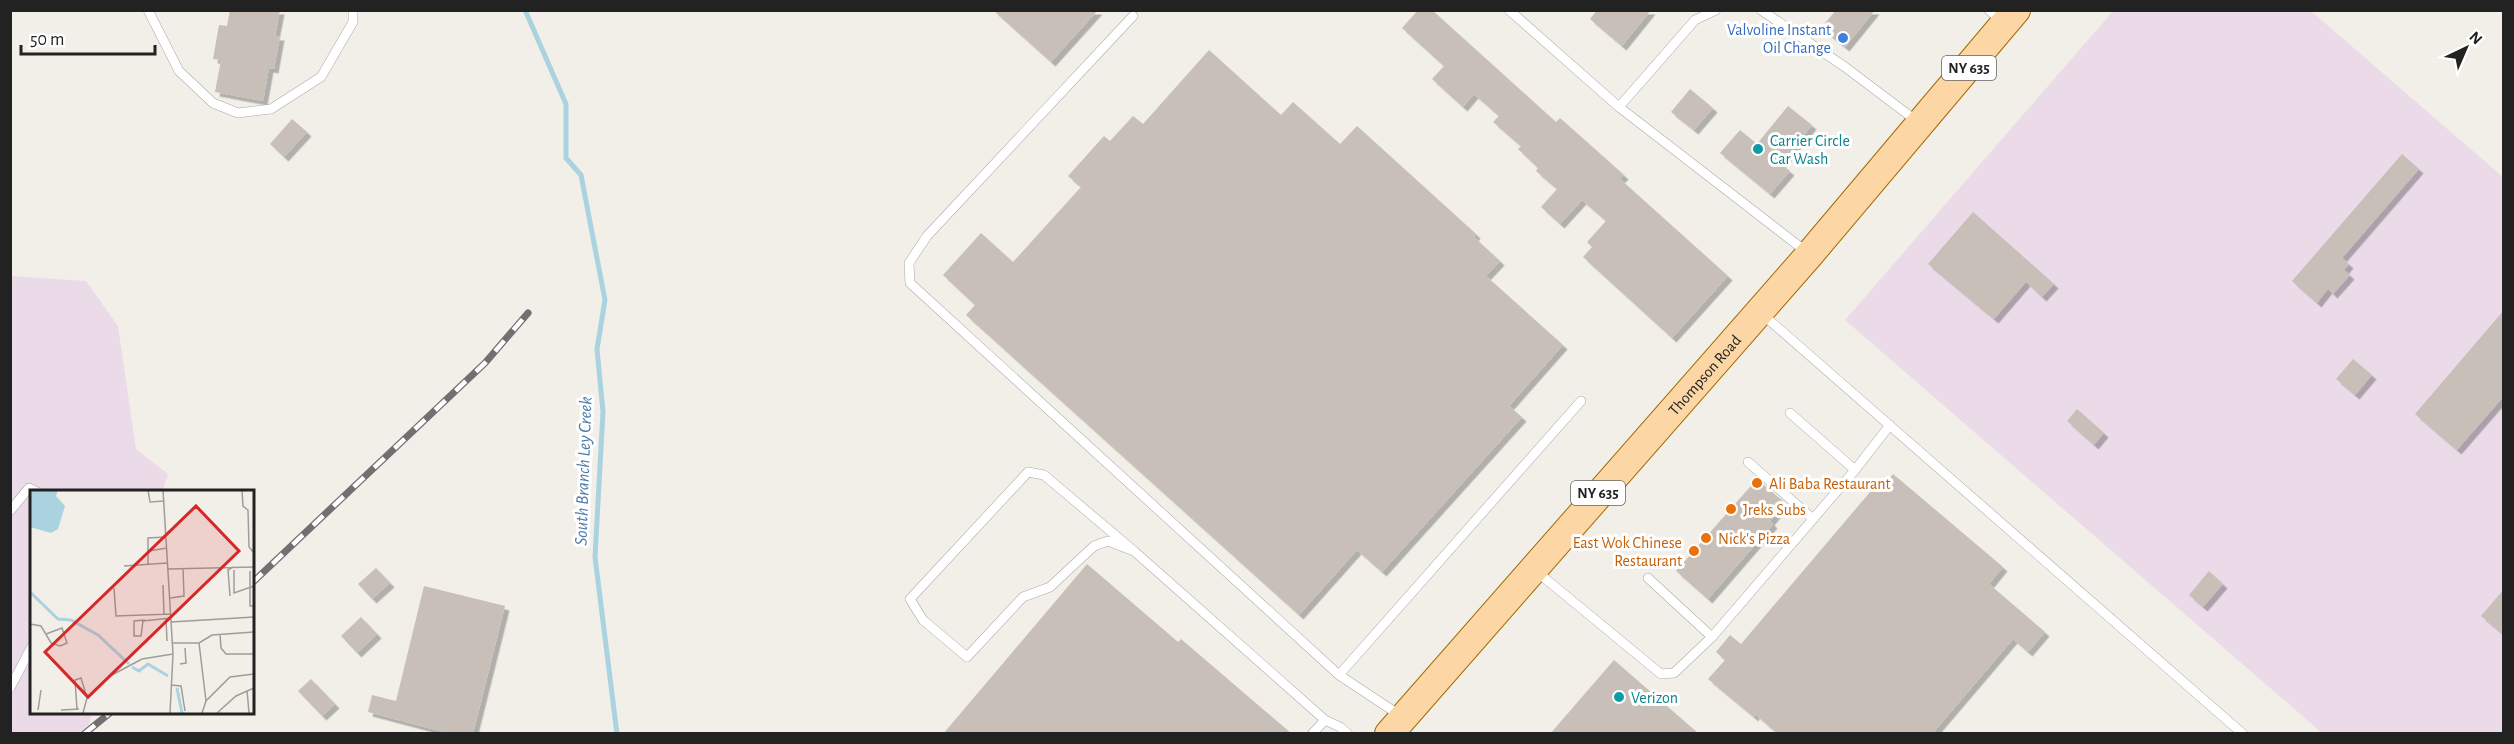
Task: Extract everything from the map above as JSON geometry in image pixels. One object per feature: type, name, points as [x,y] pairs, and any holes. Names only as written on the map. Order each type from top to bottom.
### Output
[{"type":"main road","name":"Thompson Road","points":[[1396,725],[1921,125],[2003,15]]},
{"type":"lane","points":[[148,10],[179,71],[213,103],[237,113],[272,109],[321,77],[353,22],[353,10]]},
{"type":"lane","points":[[1509,10],[1619,107],[1810,254]]},
{"type":"lane","points":[[1619,107],[1695,20],[1716,10]]},
{"type":"lane","points":[[1761,10],[1845,67],[1921,125]]},
{"type":"lane","points":[[1133,16],[927,236],[909,263],[910,283],[1396,725]]},
{"type":"lane","points":[[1759,311],[2243,734]]},
{"type":"lane","points":[[1339,675],[1581,400]]},
{"type":"lane","points":[[1790,413],[1855,470]]},
{"type":"lane","points":[[1533,568],[1661,674],[1674,673],[1712,637],[1855,470],[1890,425]]},
{"type":"lane","points":[[1748,462],[1813,519]]},
{"type":"lane","points":[[1134,551],[1108,541],[1094,546],[1050,587],[1023,597],[967,657],[923,620],[910,599],[1028,471],[1044,475],[1134,551],[1325,720],[1340,727],[1348,734]]},
{"type":"lane","points":[[10,511],[29,488],[33,490]]},
{"type":"lane","points":[[1648,578],[1712,637]]},
{"type":"lane","points":[[10,688],[30,650]]},
{"type":"lane","points":[[1312,734],[1325,720]]},
{"type":"shaded area","points":[[2113,11],[2311,11],[2503,177],[2503,733],[2322,733],[1845,320]]},
{"type":"shaded area","points":[[10,276],[86,281],[118,326],[136,449],[168,474],[163,490],[30,490],[30,714],[92,714],[89,724],[79,733],[11,733]]},
{"type":"building","points":[[230,10],[280,10],[275,36],[280,36],[274,69],[269,68],[263,101],[215,92],[221,60],[213,59],[219,25],[227,26]]},
{"type":"building","points":[[993,10],[1098,10],[1051,62]]},
{"type":"building","points":[[1418,10],[1432,10],[1556,122],[1560,118],[1624,175],[1620,179],[1728,276],[1672,338],[1583,257],[1592,247],[1587,242],[1606,221],[1582,200],[1560,224],[1541,207],[1557,189],[1536,171],[1538,168],[1518,149],[1521,146],[1493,122],[1499,116],[1474,94],[1463,107],[1432,79],[1444,66],[1402,28]]},
{"type":"building","points":[[1597,10],[1651,10],[1622,46],[1590,19]]},
{"type":"building","name":"Valvoline Instant Oil Change","points":[[1836,10],[1875,10],[1845,47],[1821,28]]},
{"type":"building","points":[[1209,50],[1281,115],[1293,102],[1340,144],[1357,126],[1476,234],[1474,237],[1500,261],[1486,276],[1563,345],[1509,406],[1522,417],[1382,572],[1357,550],[1299,615],[966,315],[975,305],[943,275],[981,233],[1013,262],[1081,187],[1068,176],[1104,136],[1110,141],[1133,116],[1143,124]]},
{"type":"building","points":[[1690,89],[1713,108],[1694,130],[1671,112]]},
{"type":"building","name":"Carrier Circle Car Wash","points":[[1788,106],[1812,125],[1781,164],[1790,171],[1770,194],[1720,153],[1740,130],[1757,144]]},
{"type":"building","points":[[292,119],[307,132],[284,157],[270,144]]},
{"type":"building","points":[[2402,154],[2419,169],[2342,258],[2349,264],[2344,270],[2350,275],[2333,294],[2328,289],[2317,303],[2292,281]]},
{"type":"building","points":[[1973,212],[2054,284],[2042,297],[2026,282],[1994,319],[1928,264]]},
{"type":"building","points":[[2504,310],[2504,396],[2457,450],[2415,414]]},
{"type":"building","points":[[2353,359],[2372,375],[2355,395],[2336,379]]},
{"type":"building","points":[[2077,409],[2104,433],[2094,445],[2067,421]]},
{"type":"building","points":[[1893,474],[2003,567],[1989,584],[2045,632],[2028,652],[2013,639],[1932,734],[1778,734],[1708,679],[1725,660],[1716,652],[1730,635],[1741,644],[1876,485],[1881,489]]},
{"type":"building","points":[[1757,479],[1785,503],[1770,521],[1773,524],[1708,599],[1676,571]]},
{"type":"building","points":[[1087,564],[1178,642],[1181,639],[1292,734],[943,734]]},
{"type":"building","points":[[376,568],[390,583],[372,599],[358,584]]},
{"type":"building","points":[[2209,571],[2223,584],[2203,607],[2189,595]]},
{"type":"building","points":[[424,586],[505,606],[473,734],[451,734],[368,712],[372,695],[396,701]]},
{"type":"building","points":[[2504,589],[2504,635],[2481,616]]},
{"type":"building","points":[[361,617],[377,634],[357,653],[341,636]]},
{"type":"building","name":"Verizon","points":[[1614,660],[1699,734],[1550,734]]},
{"type":"building","points":[[311,679],[335,704],[322,716],[298,691]]},
{"type":"waterway","name":"South Branch Ley Creek","points":[[525,10],[566,104],[566,158],[581,175],[605,300],[597,349],[603,412],[595,557],[617,734]]},
{"type":"railway","points":[[254,581],[485,363],[528,313]]},
{"type":"railway","points":[[84,734],[109,714]]},
{"type":"place","name":"Valvoline Instant Oil Change","points":[[1843,38]]},
{"type":"place","name":"Carrier Circle Car Wash","points":[[1758,149]]},
{"type":"place","name":"Ali Baba Restaurant","points":[[1757,483]]},
{"type":"place","name":"Jreks Subs","points":[[1731,509]]},
{"type":"place","name":"Nick's Pizza","points":[[1706,538]]},
{"type":"place","name":"East Wok Chinese Restaurant","points":[[1694,551]]},
{"type":"place","name":"Verizon","points":[[1619,697]]}]
